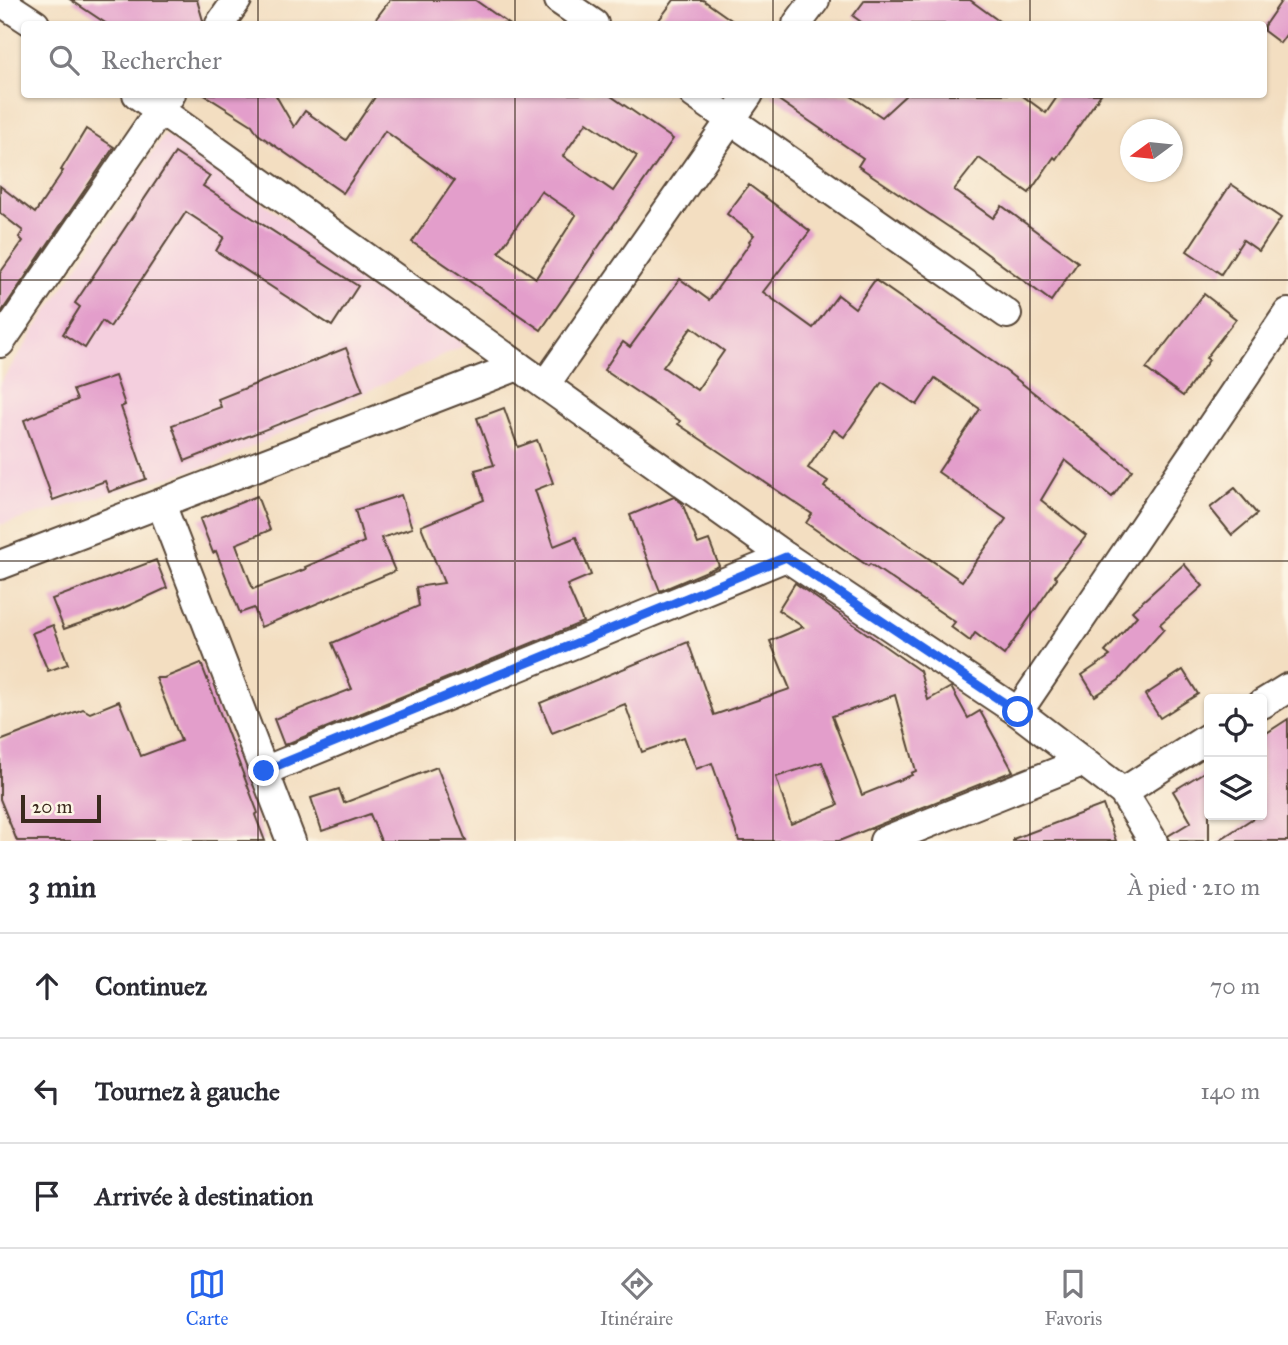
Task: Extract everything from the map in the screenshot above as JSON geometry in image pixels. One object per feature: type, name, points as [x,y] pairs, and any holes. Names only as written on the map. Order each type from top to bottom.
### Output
[{"type":"street","points":[[222,21],[237,0]]},
{"type":"street","points":[[559,0],[590,21]]},
{"type":"street","points":[[799,21],[814,0]]},
{"type":"street","points":[[0,1],[30,21]]},
{"type":"street","points":[[700,98],[1007,314]]},
{"type":"street","points":[[545,385],[746,98]]},
{"type":"street","points":[[0,343],[166,103],[518,366],[786,557],[1018,712],[1124,792],[1153,841]]},
{"type":"street","points":[[1018,712],[1288,313]]},
{"type":"street","points":[[0,565],[518,366]]},
{"type":"street","points":[[161,504],[290,841]]},
{"type":"street","points":[[264,771],[786,557]]},
{"type":"street","points":[[1267,701],[1288,688]]},
{"type":"street","points":[[1124,792],[1204,740]]},
{"type":"street","points":[[884,841],[1082,762]]},
{"type":"shaded area","points":[[165,134],[465,345],[218,463],[0,525],[0,383]]},
{"type":"building","points":[[71,0],[197,0],[203,21],[102,21]]},
{"type":"building","points":[[390,0],[475,0],[505,21],[374,21]]},
{"type":"building","points":[[674,0],[703,0],[733,21],[658,21]]},
{"type":"building","points":[[865,0],[970,0],[999,21],[860,21],[853,16]]},
{"type":"building","points":[[1282,0],[1288,0],[1288,32],[1280,43],[1267,33],[1267,22]]},
{"type":"building","points":[[209,98],[277,98],[294,127],[305,111],[346,140],[374,98],[614,98],[673,139],[541,330],[412,242],[454,181],[385,131],[343,193],[258,134],[252,125]],"holes":[[[587,122],[637,156],[613,191],[563,156]],[[541,191],[576,215],[536,278],[499,252]]]},
{"type":"building","points":[[776,98],[854,98],[882,117],[903,98],[1025,98],[1046,113],[1056,98],[1098,98],[1029,193],[979,158],[954,190],[993,218],[1002,206],[1078,262],[1051,301],[971,242],[858,166],[863,158]]},
{"type":"building","points":[[86,129],[114,147],[0,314],[0,273],[23,241],[19,237],[23,231],[0,213],[0,186],[35,213],[63,171],[61,170]]},
{"type":"building","points":[[175,153],[210,176],[203,186],[358,286],[332,326],[216,251],[224,237],[186,212],[110,327],[102,321],[85,348],[63,334],[80,307],[75,303]]},
{"type":"building","points":[[1231,184],[1281,218],[1259,251],[1243,240],[1221,274],[1187,251]]},
{"type":"building","points":[[749,185],[810,231],[763,292],[813,328],[838,295],[855,308],[875,280],[1006,371],[1132,470],[1112,497],[1065,460],[1041,500],[1086,536],[1055,576],[1057,578],[1004,655],[975,633],[970,641],[951,627],[955,622],[806,523],[812,514],[678,424],[680,421],[604,370],[623,342],[630,347],[680,279],[709,300],[754,235],[727,214]],"holes":[[[692,327],[724,351],[697,390],[663,367]],[[935,378],[980,409],[938,472],[1006,519],[962,581],[824,487],[828,481],[808,468],[834,430],[844,437],[882,382],[917,405]]]},
{"type":"building","points":[[1204,294],[1236,319],[1206,358],[1209,360],[1183,396],[1146,369]]},
{"type":"building","points":[[346,348],[363,391],[185,461],[172,425],[221,407],[218,399]]},
{"type":"building","points":[[115,376],[125,405],[121,407],[146,479],[109,492],[105,481],[53,500],[24,420],[77,400],[73,390]]},
{"type":"building","points":[[504,408],[518,447],[537,440],[553,483],[535,490],[554,546],[576,537],[591,575],[567,585],[583,622],[284,745],[274,719],[352,689],[332,643],[419,606],[416,587],[444,583],[421,526],[484,500],[475,470],[494,465],[477,418]]},
{"type":"building","points":[[1235,488],[1257,514],[1232,535],[1210,508]]},
{"type":"building","points":[[401,495],[412,528],[381,538],[395,571],[261,627],[254,608],[240,613],[216,551],[213,553],[200,519],[257,496],[270,530],[236,544],[253,589],[306,569],[305,567],[364,542],[355,510]]},
{"type":"building","points":[[674,497],[682,503],[698,544],[709,540],[719,566],[660,591],[630,515]]},
{"type":"building","points":[[156,560],[167,588],[121,609],[64,629],[52,599]]},
{"type":"building","points":[[1184,564],[1203,586],[1160,624],[1164,629],[1119,680],[1095,696],[1082,675],[1110,656],[1105,652],[1137,616],[1132,611]]},
{"type":"building","points":[[795,583],[920,671],[928,700],[951,687],[968,718],[980,711],[1013,771],[839,841],[739,841],[712,763],[696,769],[684,737],[642,752],[625,704],[552,733],[540,703],[688,642],[714,715],[790,689],[770,641],[803,627],[778,610]],"holes":[[[895,695],[916,771],[862,795],[832,716]],[[822,762],[838,805],[791,824],[776,777]]]},
{"type":"building","points":[[53,625],[68,664],[48,671],[32,633]]},
{"type":"building","points":[[201,663],[258,813],[255,815],[265,841],[17,841],[0,799],[0,741],[83,709],[90,713],[119,701],[141,756],[181,741],[156,678],[164,678]]},
{"type":"building","points":[[1183,670],[1198,694],[1160,718],[1145,695]]},
{"type":"building","points":[[1288,719],[1288,841],[1218,841],[1250,820],[1267,820],[1267,733]]},
{"type":"building","points":[[437,767],[466,841],[381,841],[370,814],[322,831],[311,798],[339,789],[344,803]]},
{"type":"building","points":[[1204,772],[1204,820],[1209,820],[1209,841],[1170,841],[1168,836],[1191,822],[1173,791]]},
{"type":"building","points":[[1103,805],[1116,841],[1013,841],[1013,839]]},
{"type":"route","points":[[264,771],[786,557],[1018,712]]}]
